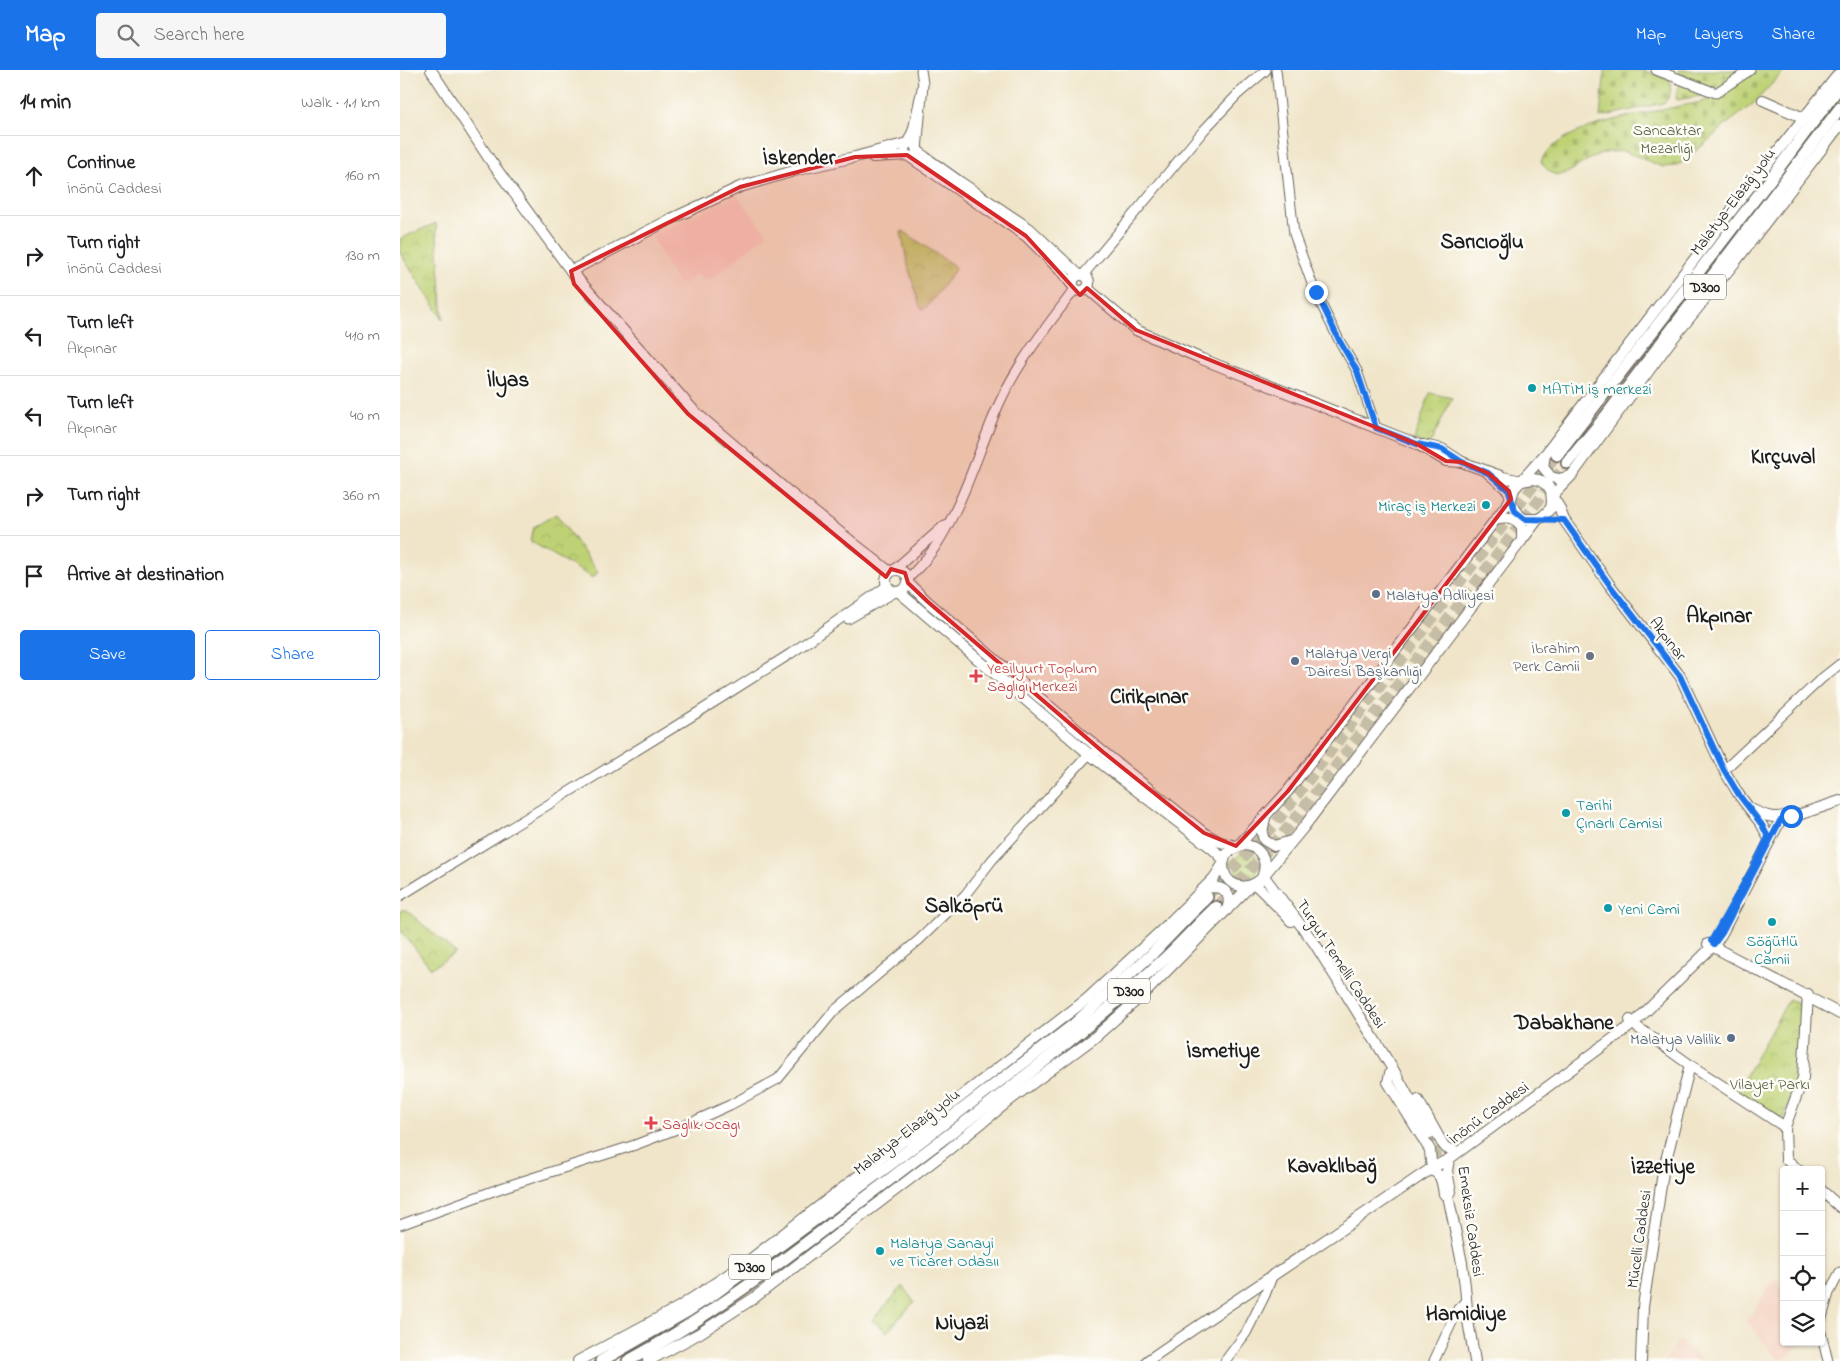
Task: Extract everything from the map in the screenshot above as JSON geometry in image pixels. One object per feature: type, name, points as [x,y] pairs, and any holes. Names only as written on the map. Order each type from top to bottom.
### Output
[{"type":"highway","name":"Malatya-Elazığ yolu","points":[[1552,453],[1769,181],[1840,86]]},
{"type":"highway","name":"D300","points":[[1567,463],[1840,108]]},
{"type":"highway","name":"Malatya-Elazığ yolu","points":[[597,1357],[651,1333],[714,1294],[892,1163],[1072,1026],[1152,954],[1204,894]]},
{"type":"highway","name":"D300","points":[[628,1361],[698,1321],[751,1284],[1087,1027],[1164,959],[1216,906]]},
{"type":"highway","points":[[892,1163],[930,1119]]},
{"type":"main road","points":[[431,70],[490,160],[570,271],[694,411],[1089,754],[1213,850],[1223,862],[1224,873],[1229,881],[1242,887],[1252,885]]},
{"type":"main road","points":[[1204,894],[1230,850],[1237,846],[1288,791],[1511,499],[1514,489],[1552,453],[1790,135],[1840,72]]},
{"type":"main road","points":[[1763,100],[1804,118]]},
{"type":"main road","points":[[1790,135],[1817,115]]},
{"type":"main road","points":[[1552,496],[1572,475],[1670,342],[1840,125]]},
{"type":"main road","points":[[570,271],[671,219],[740,187],[797,170],[855,158],[907,143],[914,143],[917,150],[960,182],[1030,229],[1089,281],[1087,288]]},
{"type":"main road","points":[[855,158],[907,155],[1026,236],[1062,272],[1074,287],[1080,291],[1087,288]]},
{"type":"main road","points":[[1074,287],[1074,278],[1081,275]]},
{"type":"main road","points":[[648,1361],[700,1333],[754,1298],[948,1150],[964,1135],[1086,1044],[1121,1015],[1263,875],[1499,570],[1522,537],[1538,519],[1548,513],[1552,496],[1548,486],[1539,480],[1528,479],[1522,481],[1488,473],[1462,462],[1442,449],[1417,444],[1202,359],[1136,330],[1087,288]]},
{"type":"main road","points":[[1552,453],[1543,460],[1543,467],[1550,477],[1559,479],[1572,475]]},
{"type":"main road","points":[[1488,473],[1509,491],[1515,511],[1520,516],[1532,520],[1564,520]]},
{"type":"main road","name":"Akpınar","points":[[1552,496],[1564,520],[1609,584],[1680,676],[1724,770],[1739,795],[1762,825],[1768,837]]},
{"type":"main road","points":[[1496,519],[1508,516],[1514,518],[1522,527],[1522,537]]},
{"type":"main road","points":[[892,581],[902,570],[908,581],[928,602],[1103,752],[1204,833],[1220,842],[1237,846],[1250,846],[1261,853],[1265,863],[1263,875]]},
{"type":"main road","points":[[892,581],[905,589],[908,581]]},
{"type":"main road","points":[[1840,799],[1780,819],[1773,826],[1711,944],[1840,1013]]},
{"type":"main road","points":[[1750,809],[1766,816],[1780,819]]},
{"type":"main road","points":[[1266,815],[1262,833],[1264,840],[1274,846],[1291,841]]},
{"type":"main road","name":"İnönü Caddesi","points":[[1147,1361],[1398,1187],[1451,1155],[1632,1022],[1722,933],[1780,819]]},
{"type":"main road","name":"Turgut Temelli Caddesi","points":[[1252,885],[1285,914],[1311,950],[1392,1072],[1429,1134],[1392,1072],[1315,944],[1263,875]]},
{"type":"main road","points":[[578,1361],[597,1357],[679,1307],[747,1262],[1087,999],[1211,886],[1226,891],[1230,902],[1227,911]]},
{"type":"main road","points":[[1794,1166],[1786,1159],[1785,1128],[1803,1078],[1808,996]]},
{"type":"main road","points":[[1632,1022],[1690,1065],[1785,1128]]},
{"type":"main road","name":"Mücelli Caddesi","points":[[1641,1361],[1643,1307],[1663,1172],[1690,1065]]},
{"type":"main road","name":"Turgut Temelli Caddesi","points":[[1392,1072],[1403,1073],[1442,1143]]},
{"type":"main road","name":"Turgut Temelli Caddesi","points":[[1392,1072],[1388,1082],[1430,1150],[1430,1166]]},
{"type":"main road","points":[[901,1185],[905,1176],[937,1150],[942,1139]]},
{"type":"main road","points":[[1430,1150],[1436,1150],[1442,1143],[1451,1155]]},
{"type":"main road","name":"Emeksiz Caddesi","points":[[1451,1155],[1445,1184],[1475,1361]]},
{"type":"main road","name":"İnönü Caddesi","points":[[1140,1361],[1303,1254],[1430,1166]]},
{"type":"main road","name":"Emeksiz Caddesi","points":[[1430,1166],[1438,1173],[1445,1184]]},
{"type":"main road","points":[[1825,1194],[1840,1207]]},
{"type":"main road","points":[[633,1361],[667,1351]]},
{"type":"street","points":[[921,70],[922,84],[917,150],[914,155],[907,155],[904,150],[913,130],[922,84]]},
{"type":"street","points":[[1081,275],[1209,125],[1238,94],[1266,70]]},
{"type":"street","points":[[1276,70],[1294,234],[1316,292],[1339,340],[1357,371],[1376,428]]},
{"type":"street","points":[[1656,70],[1716,93],[1750,70]]},
{"type":"street","points":[[908,581],[935,548],[950,520],[974,469],[1000,403],[1010,383],[1038,338],[1074,287]]},
{"type":"street","points":[[400,896],[697,713],[841,621],[892,581],[950,520]]},
{"type":"street","points":[[1724,770],[1821,679],[1840,664]]},
{"type":"street","points":[[400,1226],[504,1187],[635,1145],[679,1128],[730,1105],[778,1079],[834,1011],[919,940],[965,895],[992,860],[1089,754],[1103,752]]},
{"type":"street","points":[[1825,1307],[1829,1293],[1840,1272]]},
{"type":"street","points":[[1225,1361],[1246,1333],[1273,1273]]},
{"type":"street","points":[[1434,1361],[1465,1294]]},
{"type":"street","points":[[1824,1346],[1828,1361]]},
{"type":"highlighted area","points":[[907,155],[1026,236],[1080,295],[1087,288],[1136,330],[1417,444],[1446,461],[1462,462],[1488,473],[1509,491],[1511,499],[1288,791],[1236,846],[1204,833],[1103,752],[928,602],[908,583],[905,573],[891,569],[886,577],[688,414],[574,284],[571,271],[740,187],[855,157]]},
{"type":"shaded area","points":[[737,195],[767,234],[710,280],[695,275],[684,284],[678,284],[651,235]]},
{"type":"shaded area","points":[[1775,1278],[1780,1284],[1780,1346],[1798,1346],[1783,1361],[1780,1361],[1747,1321]]},
{"type":"shaded area","points":[[1679,1340],[1704,1361],[1664,1361]]},
{"type":"green space","name":"Sancaktar Mezarlığı","points":[[1605,70],[1641,70],[1669,79],[1671,89],[1669,95],[1664,103],[1600,117]]},
{"type":"green space","name":"Sancaktar Mezarlığı","points":[[1679,70],[1746,70],[1718,88],[1710,88],[1679,74]]},
{"type":"green space","name":"Sancaktar Mezarlığı","points":[[1756,70],[1785,70],[1753,104],[1685,161],[1675,166],[1663,167],[1626,152],[1614,152],[1597,156],[1568,172],[1556,175],[1550,172],[1541,161],[1550,149],[1565,138],[1583,130],[1625,117],[1707,100],[1722,93]]},
{"type":"green space","points":[[1679,83],[1705,93],[1705,95],[1677,100]]},
{"type":"green space","points":[[436,223],[443,319],[400,253],[400,239]]},
{"type":"green space","points":[[903,231],[954,266],[955,270],[924,309],[920,307],[908,266],[901,232]]},
{"type":"green space","points":[[1430,393],[1452,398],[1429,446],[1414,439]]},
{"type":"green space","points":[[556,514],[598,572],[593,578],[530,541],[534,527]]},
{"type":"green space","points":[[1247,852],[1256,856],[1260,865],[1256,874],[1247,878],[1238,874],[1234,865],[1238,856]]},
{"type":"green space","points":[[406,910],[456,953],[431,968],[400,930],[400,911]]},
{"type":"green space","name":"Vilayet Parkı","points":[[1789,999],[1803,1006],[1799,1077],[1783,1118],[1778,1120],[1735,1094]]},
{"type":"green space","points":[[903,1286],[914,1302],[887,1332],[872,1320]]},
{"type":"tunnel","points":[[1209,894],[1275,824],[1557,455]]},
{"type":"tunnel","points":[[1216,907],[1285,831],[1312,797],[1567,463]]},
{"type":"tunnel","points":[[1429,1134],[1445,1182]]},
{"type":"place","name":"MATİM iş merkezi","points":[[1532,388]]},
{"type":"place","name":"Miraç iş Merkezi","points":[[1486,505]]},
{"type":"place","name":"Malatya Adliyesi","points":[[1376,594]]},
{"type":"place","name":"İbrahim Perk Camii","points":[[1590,656]]},
{"type":"place","name":"Malatya Vergi Dairesi Başkanlığı","points":[[1295,661]]},
{"type":"place","name":"Yesilyurt Toplum Saglıgı Merkezi","points":[[976,676]]},
{"type":"place","name":"Tarihi Çınarlı Camisi","points":[[1566,813]]},
{"type":"place","name":"Yeni Cami","points":[[1608,908]]},
{"type":"place","name":"Söğütlü Camii","points":[[1772,922]]},
{"type":"place","name":"Malatya Valilik","points":[[1731,1038]]},
{"type":"place","name":"Saglık Ocagı","points":[[651,1123]]},
{"type":"place","name":"Malatya Sanayi ve Ticaret Odasıı","points":[[880,1251]]},
{"type":"district","name":"İskender","points":[[799,157]]},
{"type":"district","name":"Sarıcıoğlu","points":[[1482,241]]},
{"type":"district","name":"İlyas","points":[[508,379]]},
{"type":"district","name":"Kırçuval","points":[[1783,456]]},
{"type":"district","name":"Akpınar","points":[[1719,615]]},
{"type":"district","name":"Cirikpınar","points":[[1149,696]]},
{"type":"district","name":"Salköprü","points":[[964,905]]},
{"type":"district","name":"Dabakhane","points":[[1564,1022]]},
{"type":"district","name":"İsmetiye","points":[[1223,1050]]},
{"type":"district","name":"Kavaklıbağ","points":[[1332,1165]]},
{"type":"district","name":"İzzetiye","points":[[1663,1166]]},
{"type":"district","name":"Hamidiye","points":[[1466,1313]]},
{"type":"district","name":"Niyazi","points":[[962,1322]]},
{"type":"route","points":[[1316,292],[1339,340],[1357,371],[1376,428],[1417,444],[1442,449],[1462,462],[1488,473],[1509,491],[1515,511],[1525,519],[1564,520],[1609,584],[1680,676],[1724,770],[1739,795],[1762,825],[1768,837],[1711,941],[1714,944],[1722,933],[1780,821],[1791,816]]}]
